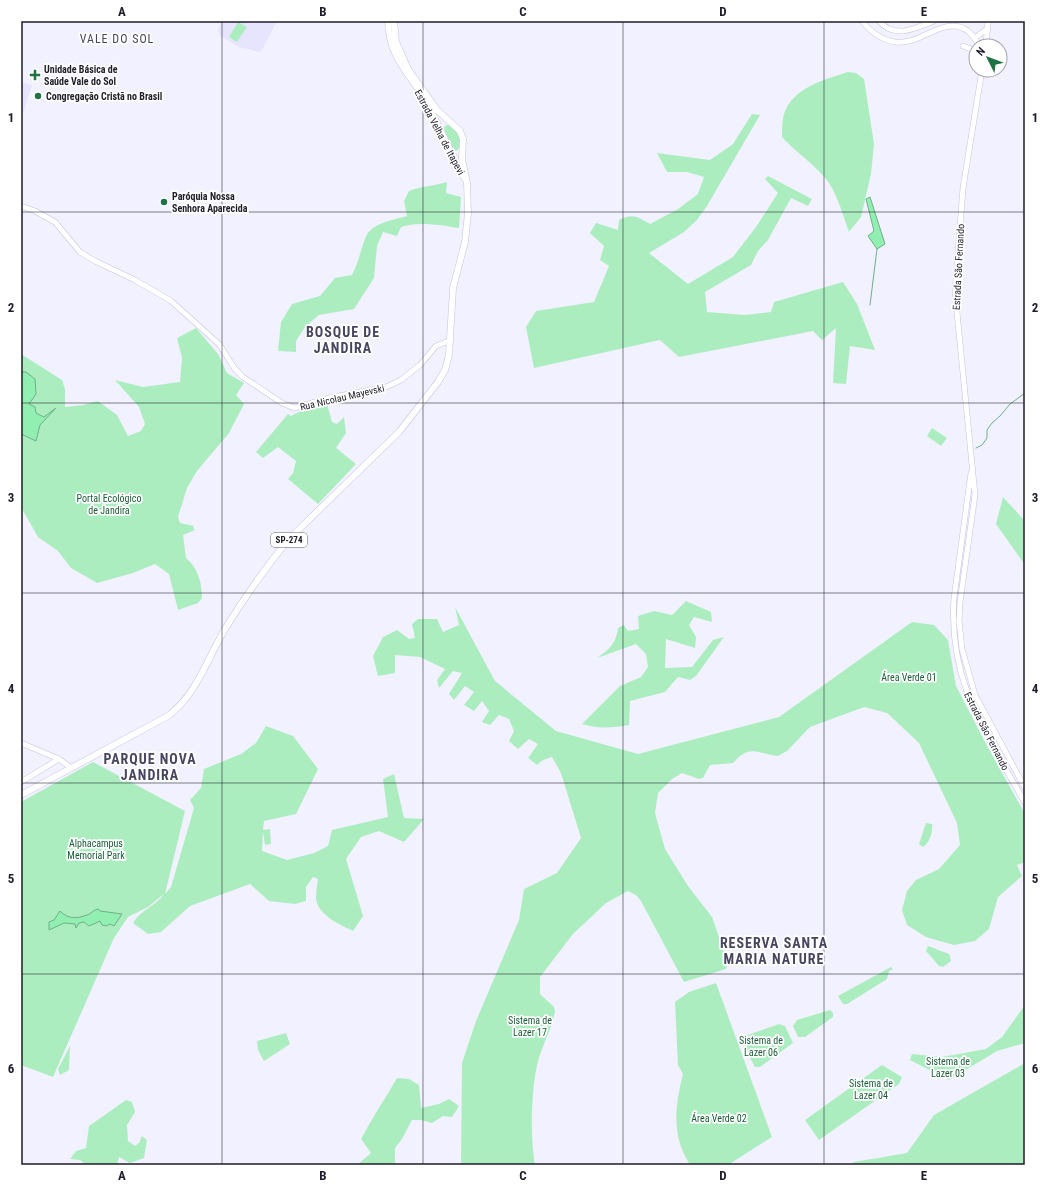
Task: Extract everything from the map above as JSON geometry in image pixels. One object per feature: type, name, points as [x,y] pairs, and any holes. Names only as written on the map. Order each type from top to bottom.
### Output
[{"type":"main road","name":"Estrada Velha de Itapevi","points":[[388,21],[391,45],[395,55],[403,71],[420,91],[467,183]]},
{"type":"main road","name":"Estrada Velha de Itapevi","points":[[394,21],[396,42],[404,61],[437,110],[460,131],[463,146],[462,159],[467,183]]},
{"type":"main road","points":[[862,21],[880,37],[895,42],[907,42],[953,25],[961,24],[974,38],[988,28]]},
{"type":"main road","points":[[879,21],[885,28],[900,32],[934,21]]},
{"type":"main road","points":[[987,38],[988,21]]},
{"type":"main road","points":[[963,46],[968,48]]},
{"type":"main road","name":"Estrada São Fernando","points":[[981,78],[963,188],[955,292],[960,358],[975,504],[960,602],[960,639],[969,679],[975,695],[1025,788]]},
{"type":"main road","points":[[440,130],[443,123],[451,122]]},
{"type":"main road","points":[[450,152],[458,152],[463,146]]},
{"type":"main road","name":"SP-274","points":[[21,795],[168,716],[180,707],[195,686],[224,630],[277,553],[289,539],[396,436],[434,387],[445,370],[449,355],[453,288],[465,242],[468,213],[467,183]]},
{"type":"main road","name":"Rua Nicolau Mayevski","points":[[21,206],[35,210],[50,218],[76,245],[80,252],[95,262],[135,280],[172,301],[219,344],[236,370],[243,377],[282,403],[294,408],[333,397],[386,387],[402,380],[420,365],[436,346],[451,340]]},
{"type":"main road","name":"Estrada São Fernando","points":[[972,466],[954,598],[953,618],[958,670],[973,708],[1025,803]]},
{"type":"main road","points":[[21,743],[59,759],[71,768]]},
{"type":"main road","points":[[21,782],[59,759]]},
{"type":"shaded area","points":[[222,21],[277,21],[262,50],[259,52],[239,47],[220,36],[218,30]]},
{"type":"shaded area","points":[[21,82],[32,85],[21,120]]},
{"type":"shaded area","points":[[870,197],[885,244],[877,249],[868,236],[874,231],[866,199]]},
{"type":"shaded area","points":[[21,372],[26,372],[35,379],[36,394],[29,404],[35,407],[36,413],[44,417],[56,408],[40,425],[36,441],[21,434]]},
{"type":"shaded area","points":[[98,909],[100,911],[122,914],[114,926],[110,924],[106,926],[102,925],[100,921],[89,926],[84,922],[79,923],[76,928],[75,924],[64,923],[49,930],[49,922],[54,920],[60,911],[66,916],[76,918]]},
{"type":"green space","points":[[238,22],[247,27],[237,42],[229,37]]},
{"type":"green space","points":[[848,72],[856,73],[864,79],[874,144],[871,174],[861,217],[849,232],[837,198],[828,181],[782,137],[782,123],[786,109],[797,94],[813,84]]},
{"type":"green space","points":[[752,114],[760,115],[707,206],[697,220],[684,232],[649,253],[688,284],[733,257],[756,227],[778,193],[765,179],[768,176],[812,199],[808,206],[791,198],[768,240],[758,251],[751,265],[705,292],[707,312],[745,315],[771,312],[774,302],[843,282],[857,304],[875,350],[850,346],[846,384],[833,383],[836,328],[822,340],[813,331],[679,357],[660,340],[534,368],[526,327],[536,311],[594,302],[609,266],[600,260],[604,246],[590,233],[596,223],[618,230],[619,220],[624,218],[632,216],[642,219],[650,224],[678,209],[698,194],[704,177],[687,172],[667,172],[657,153],[710,160],[733,144]]},
{"type":"green space","points":[[449,125],[458,134],[461,147],[456,151],[453,150],[443,132],[443,128]]},
{"type":"green space","points":[[447,182],[446,193],[461,197],[459,228],[414,224],[401,227],[397,236],[383,232],[377,246],[374,278],[354,309],[319,315],[305,327],[296,341],[296,352],[278,351],[281,322],[292,304],[320,296],[335,278],[352,275],[365,239],[372,229],[383,223],[407,216],[404,201],[409,191]]},
{"type":"green space","name":"Portal Ecológico de Jandira","points":[[196,328],[218,354],[227,373],[244,383],[236,395],[244,404],[229,433],[197,471],[187,488],[178,517],[180,523],[194,526],[193,528],[195,530],[183,535],[186,558],[194,566],[198,576],[202,598],[198,603],[178,610],[169,574],[155,564],[133,573],[97,583],[71,568],[58,551],[38,537],[21,507],[21,354],[62,380],[65,389],[65,407],[83,405],[98,401],[117,415],[128,436],[141,431],[145,424],[139,407],[115,380],[143,387],[180,382],[182,358],[177,338]]},
{"type":"green space","points":[[327,404],[332,422],[337,424],[344,417],[346,433],[336,448],[356,464],[318,504],[288,479],[293,473],[296,461],[278,447],[263,458],[256,452],[288,414],[291,416],[305,409]]},
{"type":"green space","points":[[932,428],[947,438],[941,446],[927,436]]},
{"type":"green space","points":[[1003,497],[1025,521],[1025,565],[996,524]]},
{"type":"green space","points":[[686,601],[711,612],[712,622],[694,617],[689,625],[696,637],[695,648],[666,639],[665,668],[692,667],[713,640],[724,637],[696,676],[690,680],[678,677],[665,692],[630,701],[629,725],[606,728],[582,724],[620,686],[641,677],[648,667],[646,654],[636,644],[597,658],[614,642],[618,628],[624,625],[628,631],[639,629],[638,616],[654,611],[672,615]]},
{"type":"green space","name":"Área Verde 01","points":[[455,607],[495,681],[556,731],[638,754],[779,717],[912,622],[934,625],[948,640],[956,686],[1025,814],[1025,862],[1017,865],[1022,876],[998,897],[989,929],[975,941],[954,945],[926,937],[907,925],[902,910],[907,891],[916,880],[939,869],[960,845],[957,823],[919,743],[887,713],[864,707],[810,727],[787,751],[778,756],[754,751],[744,753],[733,763],[710,765],[703,778],[699,779],[682,773],[672,779],[658,793],[655,813],[665,849],[688,886],[712,917],[728,963],[726,969],[684,982],[641,901],[636,895],[628,891],[606,903],[573,934],[540,977],[540,994],[554,1007],[555,1011],[552,1024],[538,1061],[534,1085],[532,1141],[535,1165],[461,1165],[462,1063],[476,1021],[519,920],[524,889],[557,873],[581,838],[561,773],[552,757],[543,760],[537,765],[528,758],[538,744],[529,739],[518,749],[509,741],[514,731],[509,719],[499,715],[490,725],[482,722],[489,711],[482,701],[474,711],[464,705],[474,692],[465,686],[454,700],[449,694],[462,673],[453,671],[439,688],[437,680],[445,669],[420,657],[395,655],[395,673],[378,676],[373,656],[383,637],[397,630],[409,639],[415,638],[412,624],[418,619],[437,619],[443,632],[459,625]]},
{"type":"green space","name":"Alphacampus Memorial Park","points":[[266,726],[293,736],[318,769],[296,814],[264,821],[263,830],[270,829],[271,844],[265,845],[263,832],[262,851],[287,860],[314,853],[328,846],[332,830],[388,817],[383,779],[394,774],[404,818],[424,819],[404,842],[379,831],[361,837],[346,859],[363,916],[353,931],[330,919],[317,904],[316,898],[318,879],[313,877],[306,887],[306,901],[295,904],[269,901],[250,884],[190,906],[161,932],[148,934],[133,923],[164,894],[148,907],[128,917],[114,938],[53,1077],[21,1065],[21,802],[93,762],[185,811],[165,894],[171,887],[194,808],[190,800],[201,788],[204,769],[241,754],[256,743]]},
{"type":"green space","points":[[926,823],[932,824],[932,830],[929,840],[923,847],[919,844]]},
{"type":"green space","points":[[928,946],[949,954],[951,961],[943,967],[939,966],[926,951]]},
{"type":"green space","points":[[891,967],[893,969],[889,971],[887,979],[847,1004],[843,1004],[838,996]]},
{"type":"green space","name":"Área Verde 02","points":[[716,983],[772,1137],[728,1165],[690,1165],[684,1154],[677,1132],[676,1121],[678,1098],[683,1074],[678,1065],[675,1002],[689,992]]},
{"type":"green space","name":"Sistema de Lazer 03","points":[[1025,1005],[1025,1043],[997,1051],[949,1080],[910,1060],[912,1054],[942,1057],[986,1049],[1002,1037]]},
{"type":"green space","points":[[830,1010],[833,1013],[833,1017],[805,1037],[798,1037],[793,1026],[797,1020]]},
{"type":"green space","name":"Sistema de Lazer 06","points":[[779,1024],[785,1026],[793,1043],[760,1067],[755,1067],[742,1043],[742,1037]]},
{"type":"green space","points":[[286,1033],[290,1044],[264,1061],[258,1050],[257,1041]]},
{"type":"green space","points":[[70,1046],[69,1070],[60,1075],[58,1069]]},
{"type":"green space","points":[[1025,1063],[1025,1165],[851,1165],[854,1162],[907,1153],[934,1115]]},
{"type":"green space","name":"Sistema de Lazer 04","points":[[882,1065],[902,1077],[899,1084],[819,1140],[805,1120]]},
{"type":"green space","points":[[397,1078],[409,1079],[419,1085],[421,1108],[439,1104],[449,1099],[459,1106],[452,1117],[443,1116],[432,1123],[421,1120],[412,1120],[402,1139],[395,1148],[395,1165],[357,1165],[371,1153],[361,1139]]},
{"type":"green space","points":[[126,1100],[132,1102],[135,1112],[127,1125],[128,1141],[135,1146],[139,1143],[142,1136],[147,1140],[144,1158],[130,1163],[119,1157],[117,1165],[86,1165],[80,1160],[70,1159],[76,1151],[86,1148],[89,1126]]},
{"type":"waterway","points":[[870,305],[877,249]]},
{"type":"waterway","points":[[976,448],[982,445],[987,438],[987,430],[992,423],[1010,404],[1025,393]]},
{"type":"place","name":"Unidade Básica de Saúde Vale do Sol","points":[[35,75]]},
{"type":"place","name":"Congregação Cristã no Brasil","points":[[38,96]]},
{"type":"place","name":"Paróquia Nossa Senhora Aparecida","points":[[164,202]]},
{"type":"district","name":"VALE DO SOL","points":[[117,39]]},
{"type":"district","name":"BOSQUE DE JANDIRA","points":[[343,340]]},
{"type":"district","name":"PARQUE NOVA JANDIRA","points":[[150,768]]},
{"type":"district","name":"RESERVA SANTA MARIA NATURE","points":[[774,952]]},
{"type":"park label","name":"Sistema de Lazer 17","points":[[530,1026]]}]
